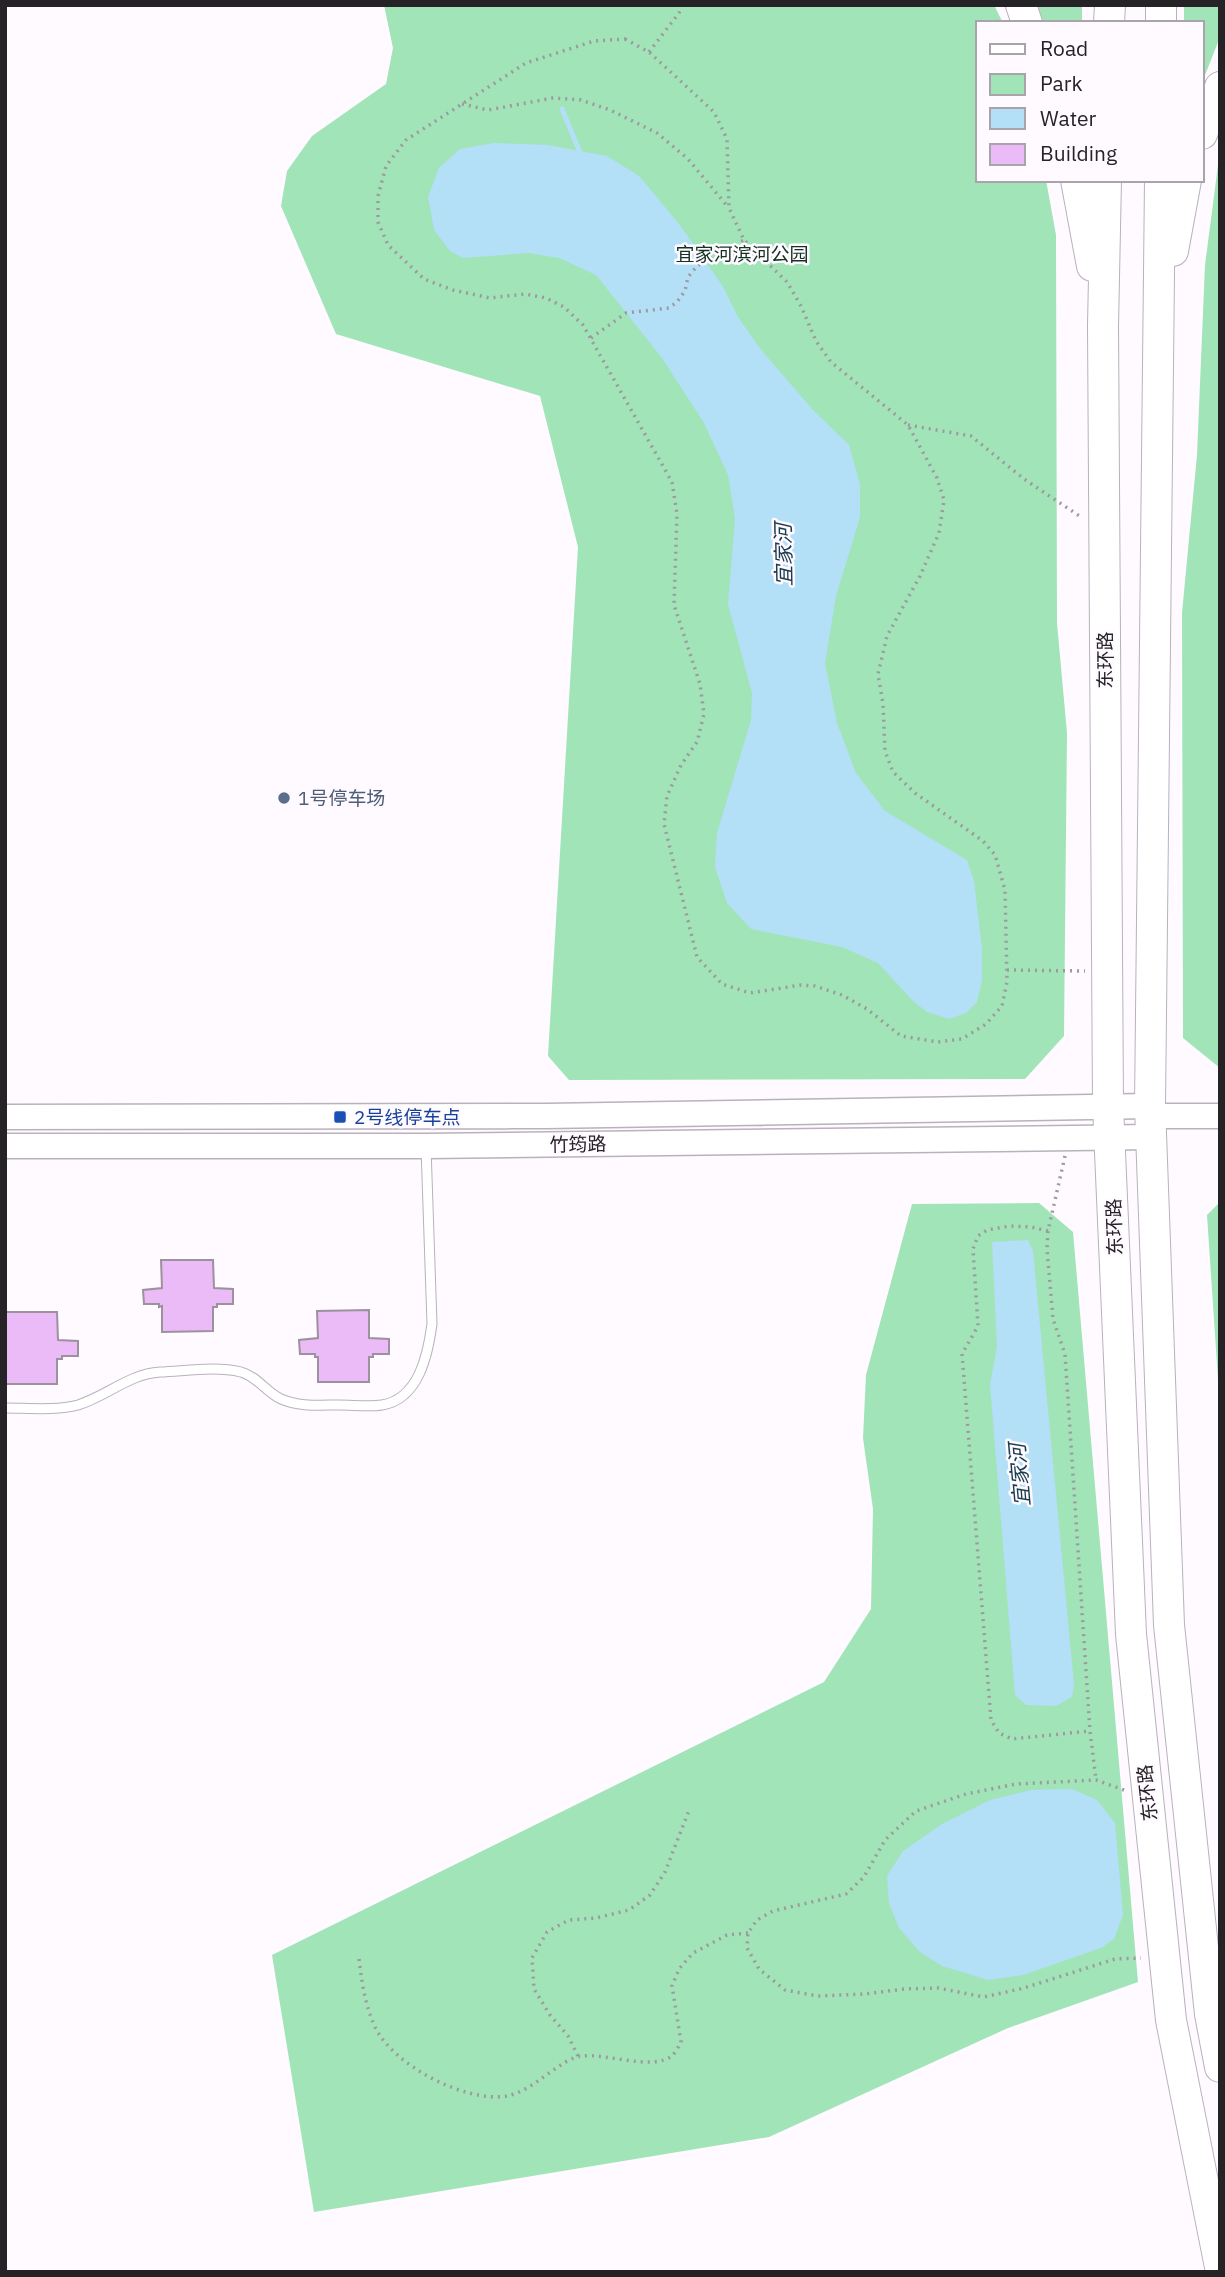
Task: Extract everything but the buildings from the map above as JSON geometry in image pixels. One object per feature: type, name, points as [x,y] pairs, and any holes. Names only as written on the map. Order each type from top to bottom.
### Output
[{"type":"highway","points":[[1204,129],[1220,87]]},
{"type":"highway","points":[[1076,182],[1103,326]]},
{"type":"highway","name":"东环路","points":[[1106,182],[1103,326],[1108,1107],[1131,1634],[1171,2020],[1220,2267]]},
{"type":"highway","name":"东环路","points":[[1160,182],[1151,1120],[1169,1625],[1210,2014],[1220,2067]]},
{"type":"highway","points":[[1158,327],[1186,182]]},
{"type":"main road","name":"竹筠路","points":[[5,1117],[546,1116],[1108,1107],[1151,1120]]},
{"type":"main road","name":"竹筠路","points":[[5,1146],[426,1146],[1110,1137],[1151,1120],[1220,1116]]},
{"type":"lane","points":[[5,1408],[79,1404],[130,1379],[160,1372],[241,1372],[258,1380],[280,1399],[302,1405],[383,1405],[401,1397],[410,1391],[418,1375],[428,1347],[432,1324],[426,1146]]},
{"type":"path","points":[[649,52],[679,13],[682,5]]},
{"type":"path","points":[[462,104],[488,110],[552,98],[581,100],[610,110],[657,133],[688,159],[729,208],[744,240],[787,282],[816,341],[831,362],[908,425],[937,478],[944,500],[939,533],[920,576],[887,636],[878,674],[883,705],[885,751],[893,772],[915,793],[983,841],[995,855],[1005,890],[1007,971],[1002,1006],[986,1024],[962,1039],[938,1042],[901,1036],[867,1009],[842,995],[815,986],[801,985],[750,993],[722,984],[697,957],[664,824],[667,796],[681,765],[697,743],[704,714],[700,684],[674,605],[677,514],[671,482],[591,338],[583,325],[565,307],[546,298],[525,294],[490,298],[453,290],[424,279],[388,245],[378,222],[378,196],[386,166],[406,140],[462,104],[526,64],[594,41],[625,39],[649,52],[714,112],[727,139],[729,208]]},
{"type":"path","points":[[591,338],[625,313],[636,310],[653,311],[677,302],[685,291],[688,277],[697,267],[744,240]]},
{"type":"path","points":[[908,425],[971,436],[1024,479],[1104,532]]},
{"type":"path","points":[[1007,971],[1107,971]]},
{"type":"path","points":[[1068,1137],[1048,1231],[1047,1249],[1053,1319],[1065,1354],[1090,1731],[1096,1780]]},
{"type":"path","points":[[1048,1231],[1010,1226],[988,1230],[978,1236],[973,1248],[978,1325],[962,1354],[991,1720],[999,1733],[1012,1739],[1090,1731]]},
{"type":"path","points":[[1147,1797],[1096,1780],[1016,1784],[966,1794],[916,1811],[885,1840],[864,1877],[846,1894],[773,1912],[757,1920],[748,1933],[747,1948],[759,1969],[785,1990],[818,1996],[938,1988],[984,1997],[1024,1989],[1115,1959],[1164,1957]]},
{"type":"path","points":[[578,2056],[568,2036],[550,2015],[534,1989],[532,1958],[547,1932],[569,1920],[596,1918],[629,1910],[650,1895],[665,1872],[690,1808]]},
{"type":"path","points":[[359,1959],[364,2000],[376,2030],[392,2052],[418,2070],[458,2091],[505,2096],[530,2088],[578,2056],[656,2062],[672,2056],[681,2042],[672,1986],[678,1969],[693,1953],[727,1935],[748,1933]]},
{"type":"green space","name":"宜家河滨河公园","points":[[384,5],[994,5],[1002,21],[976,21],[976,182],[1046,182],[1056,235],[1057,623],[1067,733],[1064,1036],[1025,1079],[569,1080],[548,1056],[578,547],[540,396],[336,334],[281,206],[287,171],[312,136],[386,84],[393,48]]},
{"type":"green space","points":[[1036,5],[1082,5],[1082,21],[1041,21]]},
{"type":"green space","points":[[1184,5],[1220,5],[1220,37],[1204,78],[1204,21],[1184,21]]},
{"type":"green space","points":[[1220,150],[1220,1068],[1183,1038],[1182,613],[1197,455],[1205,265]]},
{"type":"green space","points":[[1220,1202],[1220,1409],[1207,1215]]},
{"type":"green space","points":[[1039,1203],[1073,1232],[1138,1982],[1008,2028],[769,2137],[314,2212],[272,1955],[824,1682],[871,1609],[873,1509],[863,1438],[866,1375],[912,1204]]},
{"type":"water","points":[[494,143],[548,145],[607,156],[639,176],[679,224],[722,285],[738,317],[762,351],[813,410],[849,445],[860,484],[860,517],[836,596],[825,663],[837,723],[856,773],[885,811],[967,860],[974,881],[982,948],[982,980],[977,1002],[966,1013],[949,1019],[927,1012],[913,1001],[878,963],[842,947],[751,929],[727,903],[715,867],[717,833],[751,720],[752,693],[728,604],[735,518],[728,475],[704,423],[662,358],[596,275],[559,258],[529,253],[463,258],[450,251],[434,230],[428,197],[439,168],[460,149]]},
{"type":"water","points":[[1028,1240],[1033,1251],[1074,1684],[1072,1697],[1056,1706],[1026,1705],[1015,1695],[990,1384],[997,1347],[992,1242]]},
{"type":"water","points":[[1072,1789],[1097,1800],[1115,1823],[1123,1915],[1114,1939],[1101,1948],[1023,1975],[988,1980],[942,1966],[920,1952],[899,1928],[889,1903],[887,1876],[903,1851],[942,1824],[990,1800],[1031,1790]]},
{"type":"waterway","name":"宜家河","points":[[562,109],[581,155]]},
{"type":"place","name":"1号停车场","points":[[284,798]]},
{"type":"place","name":"2号线停车点","points":[[340,1117]]}]
